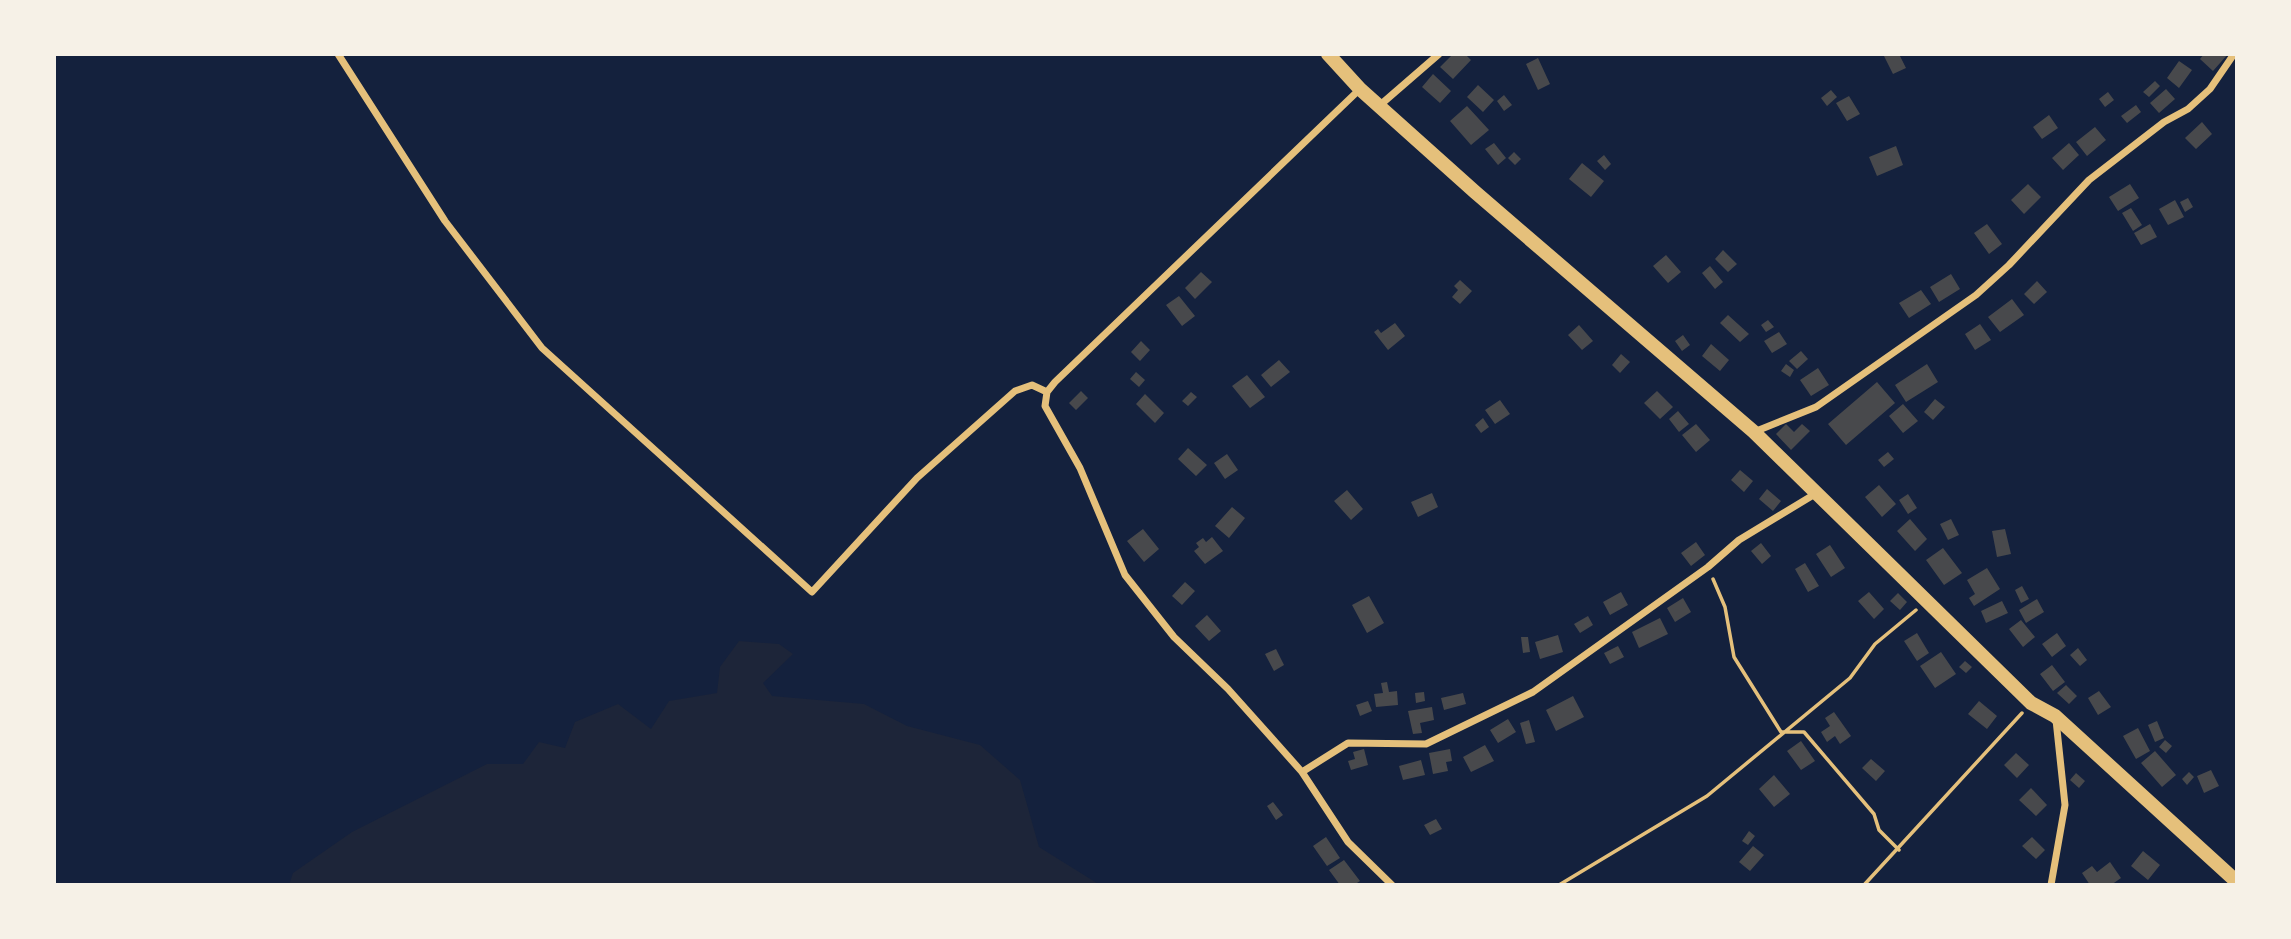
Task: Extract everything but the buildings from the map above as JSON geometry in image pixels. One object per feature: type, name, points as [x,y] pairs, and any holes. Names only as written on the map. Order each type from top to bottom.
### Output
[{"type":"main road","points":[[1328,54],[1379,106],[1754,432],[2031,703],[2055,716],[2237,882]]},
{"type":"street","points":[[338,54],[445,221],[541,348],[812,592],[917,478],[1015,391],[1032,385],[1046,392]]},
{"type":"street","points":[[1379,106],[1439,54]]},
{"type":"street","points":[[1754,432],[1816,407],[1976,295],[2090,180],[2164,122],[2188,109],[2210,89],[2234,54]]},
{"type":"street","points":[[1360,89],[1046,392],[1045,406],[1080,468],[1125,575],[1174,637],[1228,689],[1302,772],[1348,842],[1392,885]]},
{"type":"street","points":[[1302,772],[1348,743],[1426,744],[1474,723],[1532,692],[1708,567],[1740,540],[1815,494]]},
{"type":"street","points":[[2051,885],[2065,805],[2055,716]]},
{"type":"path","points":[[1708,567],[1725,607],[1734,657],[1781,732]]},
{"type":"path","points":[[1559,885],[1707,796],[1781,732],[1850,678],[1875,644],[1926,601]]},
{"type":"path","points":[[1864,885],[1899,850],[2031,703]]},
{"type":"path","points":[[1781,732],[1804,732],[1874,814],[1879,830],[1899,850]]},
{"type":"shaded area","points":[[739,641],[779,644],[793,654],[763,683],[772,696],[864,704],[907,726],[980,745],[1020,780],[1039,847],[1100,885],[289,885],[293,873],[352,832],[487,764],[523,764],[539,742],[565,748],[575,722],[618,704],[651,729],[669,701],[717,693],[720,667]]}]
